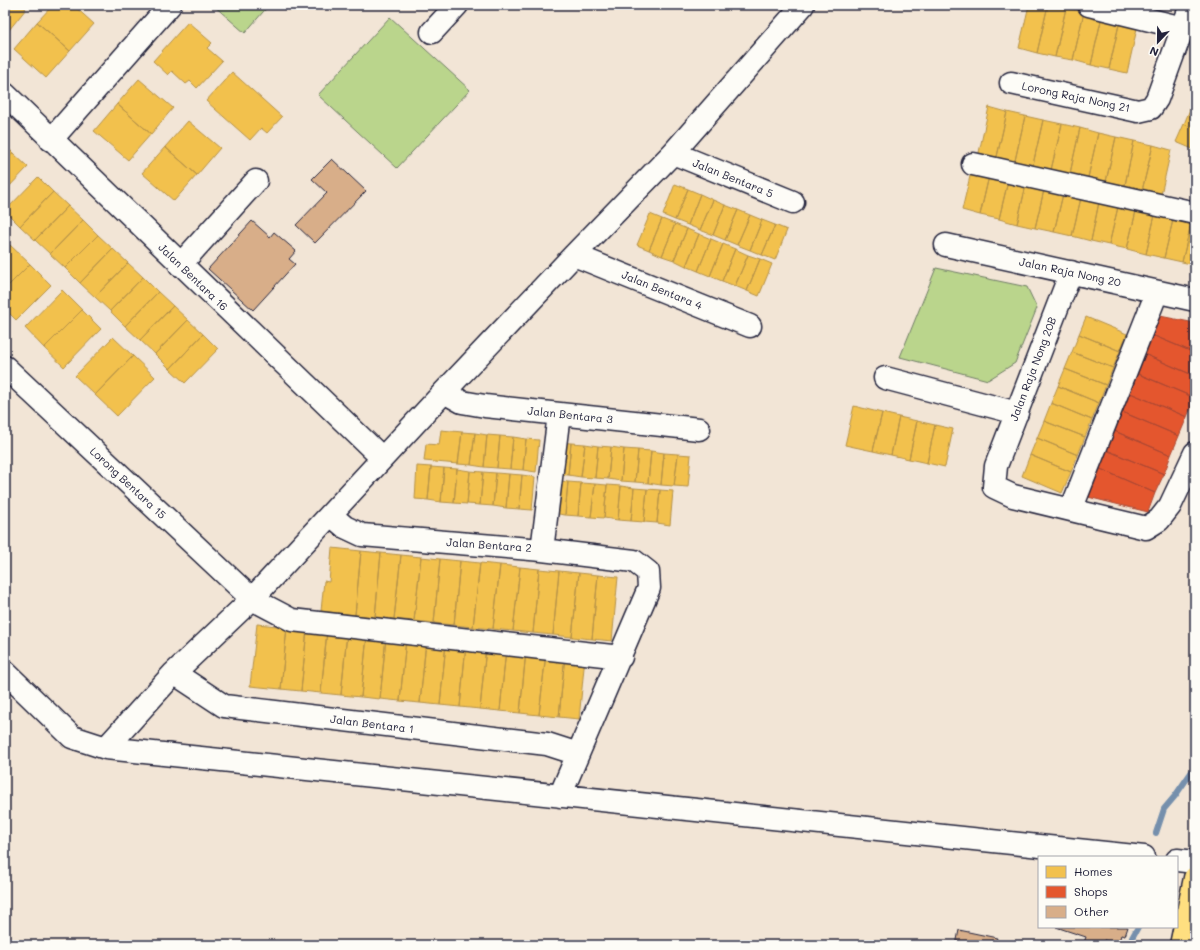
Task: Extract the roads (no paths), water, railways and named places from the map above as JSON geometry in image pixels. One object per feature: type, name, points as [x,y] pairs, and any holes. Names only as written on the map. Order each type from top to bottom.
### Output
[{"type":"main road","points":[[1181,945],[1195,877]]},
{"type":"street","points":[[51,140],[170,5]]},
{"type":"street","points":[[432,32],[457,5]]},
{"type":"street","points":[[106,748],[174,673],[252,599],[444,392],[673,153],[803,5]]},
{"type":"street","points":[[1089,5],[1183,28]]},
{"type":"street","name":"Lorong Raja Nong 21","points":[[1011,83],[1138,111],[1150,108],[1157,99],[1191,5]]},
{"type":"street","name":"Jalan Bentara 16","points":[[5,94],[180,265],[382,458]]},
{"type":"street","name":"Jalan Bentara 5","points":[[673,153],[793,202]]},
{"type":"street","points":[[973,164],[1195,213]]},
{"type":"street","points":[[180,265],[256,181]]},
{"type":"street","name":"Jalan Raja Nong 20","points":[[946,245],[1195,300]]},
{"type":"street","name":"Jalan Bentara 4","points":[[574,255],[750,326]]},
{"type":"street","name":"Jalan Raja Nong 20B","points":[[1071,272],[996,466],[994,487],[1013,496],[1071,510]]},
{"type":"street","points":[[1157,292],[1071,510],[1146,528],[1159,520],[1170,506],[1195,453]]},
{"type":"street","name":"Lorong Bentara 15","points":[[5,367],[252,599],[292,620],[621,657]]},
{"type":"street","points":[[885,378],[1017,413]]},
{"type":"street","name":"Jalan Bentara 3","points":[[444,392],[462,402],[485,406],[699,429]]},
{"type":"street","points":[[542,550],[559,414]]},
{"type":"street","name":"Jalan Bentara 2","points":[[331,515],[345,527],[362,535],[542,550],[634,561],[648,572],[649,588],[621,657]]},
{"type":"street","points":[[560,796],[621,657]]},
{"type":"street","points":[[5,672],[72,737],[106,748],[1134,856]]},
{"type":"street","name":"Jalan Bentara 1","points":[[174,673],[224,706],[547,744],[578,754]]},
{"type":"street","points":[[1178,861],[1195,877]]},
{"type":"waterway","points":[[1156,833],[1164,809],[1195,767]]},
{"type":"waterway","points":[[1128,945],[1137,928]]}]
